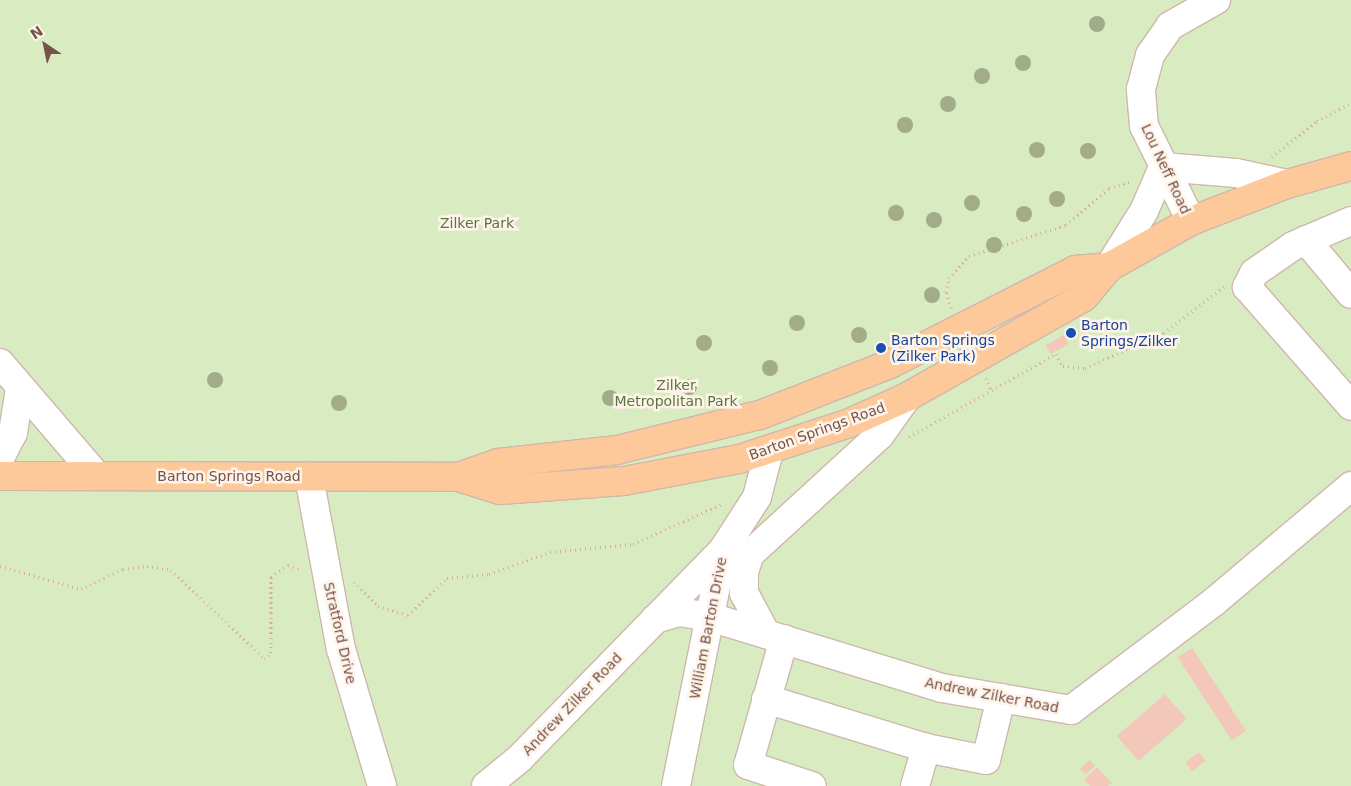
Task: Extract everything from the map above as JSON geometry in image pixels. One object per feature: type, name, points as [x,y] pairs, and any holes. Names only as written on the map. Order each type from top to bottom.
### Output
[{"type":"main road","name":"Barton Springs Road","points":[[0,476],[458,477],[500,490],[570,486],[678,472],[769,450],[907,397],[1084,296],[1109,267],[1191,221],[1287,184],[1351,166]]},
{"type":"main road","name":"Barton Springs Road","points":[[458,477],[498,463],[617,450],[760,415],[890,364],[1075,270],[1109,267]]},
{"type":"main road","points":[[760,415],[769,450]]},
{"type":"street","name":"Lou Neff Road","points":[[1191,221],[1144,126],[1141,89],[1150,55],[1170,26],[1216,0]]},
{"type":"street","points":[[1109,267],[1144,211],[1163,167],[1236,173],[1287,184]]},
{"type":"street","points":[[1351,222],[1306,240],[1254,273],[1247,287],[1351,406]]},
{"type":"street","points":[[1306,240],[1351,294]]},
{"type":"street","points":[[0,363],[96,475]]},
{"type":"street","points":[[0,458],[13,433],[20,388]]},
{"type":"street","points":[[812,786],[748,766],[766,699],[775,636],[744,593],[750,554],[880,435],[907,397]]},
{"type":"street","name":"William Barton Drive","points":[[676,786],[723,550],[757,497],[769,450]]},
{"type":"street","name":"Stratford Drive","points":[[309,477],[341,649],[382,786]]},
{"type":"street","name":"Andrew Zilker Road","points":[[655,619],[679,612],[710,617],[942,688],[1071,710],[1215,601],[1351,486]]},
{"type":"street","name":"Andrew Zilker Road","points":[[486,786],[519,760],[723,550]]},
{"type":"street","points":[[766,699],[926,748],[986,760],[1001,698]]},
{"type":"street","points":[[915,786],[926,748]]},
{"type":"path","points":[[1281,149],[1317,121],[1351,103]]},
{"type":"path","points":[[955,315],[946,292],[949,278],[969,256],[1066,225],[1110,188],[1134,180]]},
{"type":"path","points":[[985,374],[992,391],[1056,354],[1062,366],[1085,368],[1164,333],[1231,279]]},
{"type":"path","points":[[350,577],[378,606],[408,615],[447,578],[489,574],[550,552],[634,544],[733,500]]},
{"type":"path","points":[[0,566],[81,589],[122,569],[146,566],[171,570],[265,659],[271,653],[271,577],[288,565],[302,568],[305,575]]},
{"type":"green space","name":"Zilker Metropolitan Park","points":[[0,0],[1351,0],[1351,786],[0,786]]},
{"type":"building","points":[[1064,335],[1069,344],[1050,354],[1046,345]]},
{"type":"building","points":[[1192,648],[1246,731],[1232,740],[1178,657]]},
{"type":"building","points":[[1165,694],[1187,719],[1138,761],[1117,736]]},
{"type":"building","points":[[1199,752],[1206,761],[1192,771],[1186,762]]},
{"type":"building","points":[[1090,760],[1095,766],[1085,774],[1080,768]]},
{"type":"building","points":[[1097,767],[1112,783],[1108,786],[1090,786],[1084,780]]},
{"type":"place","name":"Barton Springs/Zilker","points":[[1071,333]]},
{"type":"place","name":"Barton Springs (Zilker Park)","points":[[881,348]]},
{"type":"park label","name":"Zilker Park","points":[[477,223]]}]
